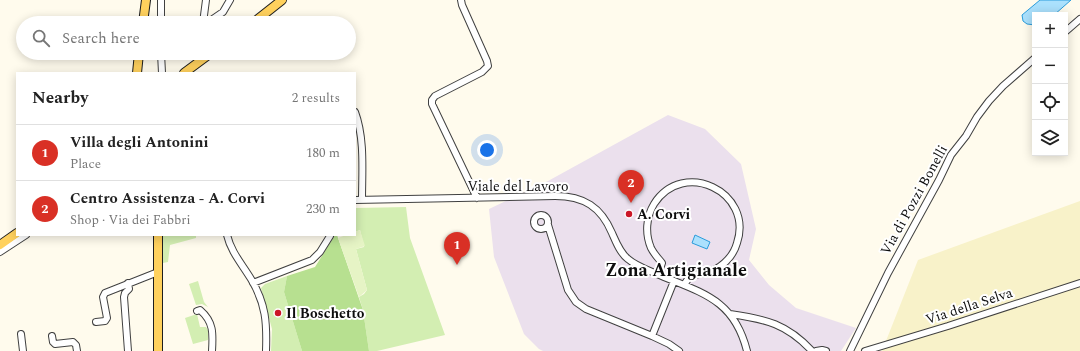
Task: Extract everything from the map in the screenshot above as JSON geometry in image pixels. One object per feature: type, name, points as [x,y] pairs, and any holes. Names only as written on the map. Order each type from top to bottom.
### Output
[{"type":"main road","points":[[144,16],[146,0]]},
{"type":"main road","points":[[262,16],[282,0]]},
{"type":"main road","points":[[137,72],[138,60]]},
{"type":"main road","points":[[185,72],[202,60]]},
{"type":"main road","points":[[0,245],[16,234]]},
{"type":"main road","points":[[158,236],[158,351]]},
{"type":"street","points":[[161,0],[161,16]]},
{"type":"street","points":[[204,16],[206,0]]},
{"type":"street","points":[[217,16],[223,12],[230,0]]},
{"type":"street","points":[[461,0],[487,61],[488,67],[482,72],[435,96],[432,100],[432,104],[478,198]]},
{"type":"street","points":[[1068,29],[1080,19]]},
{"type":"street","points":[[161,60],[162,72]]},
{"type":"street","name":"Via di Pozzi Bonelli","points":[[850,351],[888,273],[940,177],[950,155],[968,134],[977,117],[991,99],[1003,86],[1032,61]]},
{"type":"street","points":[[356,115],[360,128],[361,140],[362,200]]},
{"type":"street","points":[[658,274],[662,263],[651,248],[647,231],[648,217],[653,205],[665,192],[679,185],[694,182],[711,186],[725,195],[734,208],[740,225],[738,242],[731,256],[724,264],[710,272],[690,276],[684,285]]},
{"type":"street","name":"Viale del Lavoro","points":[[356,200],[558,196],[572,197],[583,201],[593,206],[601,215],[626,258],[710,297],[722,306],[730,314],[741,331],[748,351]]},
{"type":"street","points":[[548,225],[567,288],[576,302],[584,308],[669,344],[679,351]]},
{"type":"street","points":[[0,252],[24,236]]},
{"type":"street","points":[[227,236],[231,248],[253,283],[265,315],[266,351]]},
{"type":"street","points":[[253,283],[312,260],[320,252],[330,236]]},
{"type":"street","points":[[96,322],[105,321],[107,318],[103,298],[105,293],[158,272]]},
{"type":"street","points":[[652,336],[674,281]]},
{"type":"street","points":[[128,283],[129,289],[125,293],[124,297],[128,351]]},
{"type":"street","name":"Via della Selva","points":[[865,351],[1080,283]]},
{"type":"street","points":[[197,311],[200,310],[210,322],[213,335],[212,351]]},
{"type":"street","points":[[730,314],[759,319],[786,329],[797,336],[812,351]]},
{"type":"street","points":[[21,334],[23,351]]},
{"type":"street","points":[[52,336],[55,344],[73,342],[76,345],[77,351]]},
{"type":"street","points":[[816,351],[826,351]]},
{"type":"shaded area","name":"Zona Artigianale","points":[[668,115],[705,129],[741,164],[756,229],[749,260],[769,285],[796,308],[856,328],[841,351],[543,351],[524,334],[494,257],[489,209],[548,181]]},
{"type":"shaded area","points":[[1080,201],[1080,351],[882,351],[918,260]]},
{"type":"green space","points":[[406,207],[410,238],[445,335],[377,351],[369,351],[363,310],[359,297],[367,290],[356,249],[364,247],[360,230],[356,232],[356,208]]},
{"type":"green space","points":[[360,230],[365,246],[356,249],[367,290],[359,297],[338,238],[343,236],[356,236],[356,232]]},
{"type":"green space","points":[[162,236],[196,236],[196,238],[170,245],[168,262],[163,263]]},
{"type":"green space","points":[[334,236],[337,236],[363,310],[369,351],[302,351],[284,292],[287,276],[315,267]]},
{"type":"green space","points":[[287,276],[284,292],[302,351],[271,351],[272,329],[261,288],[265,284]]},
{"type":"green space","points":[[198,281],[204,302],[208,307],[202,304],[196,305],[189,284]]},
{"type":"green space","points":[[197,314],[200,327],[206,327],[208,330],[208,340],[193,344],[185,318]]},
{"type":"water","points":[[1040,0],[1071,0],[1057,12],[1032,12],[1032,25],[1027,24],[1023,21],[1022,15]]},
{"type":"water","points":[[695,235],[710,242],[707,249],[692,243]]},
{"type":"place","name":"Centro Assistenza - A. Corvi","points":[[631,203]]},
{"type":"place","name":"A. Corvi","points":[[629,214]]},
{"type":"place","name":"Villa degli Antonini","points":[[457,265]]},
{"type":"place","name":"Il Boschetto","points":[[278,313]]},
{"type":"district","name":"Zona Artigianale","points":[[676,270]]}]
